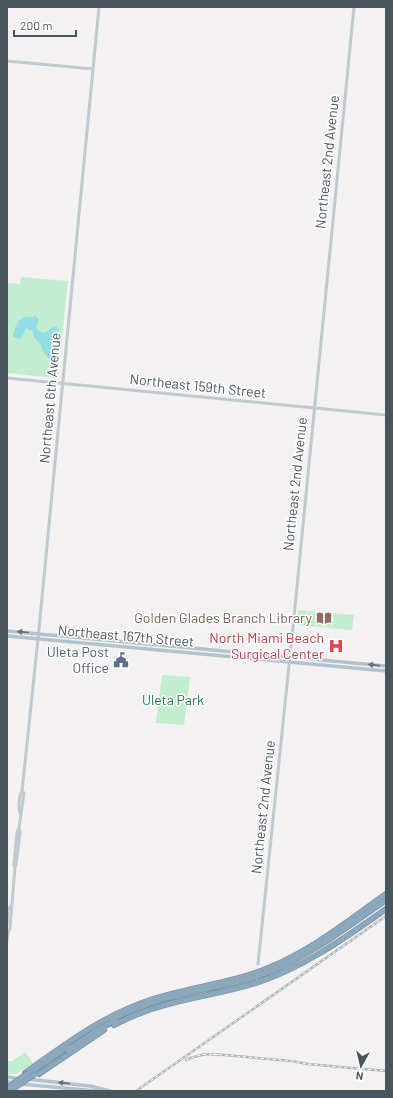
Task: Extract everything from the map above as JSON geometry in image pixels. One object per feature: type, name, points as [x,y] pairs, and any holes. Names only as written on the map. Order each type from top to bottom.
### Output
[{"type":"highway","points":[[15,1091],[50,1055],[106,1019],[135,1005],[165,995],[246,976],[280,963],[309,948],[386,894]]},
{"type":"highway","points":[[10,1091],[92,1030],[112,1019],[132,1010],[171,997],[248,980],[281,967],[318,947],[386,900]]},
{"type":"highway","points":[[56,1059],[94,1032],[138,1011],[167,1001],[242,984],[283,970],[322,948],[386,904]]},
{"type":"highway","points":[[7,1088],[111,1026],[133,1015],[168,1004],[242,987],[285,972],[328,949],[386,909]]},
{"type":"highway","points":[[31,1074],[81,1044]]},
{"type":"main road","name":"Northeast 167th Street","points":[[7,631],[386,666]]},
{"type":"main road","name":"Northeast 167th Street","points":[[7,636],[386,671]]},
{"type":"main road","points":[[94,644],[102,640]]},
{"type":"main road","points":[[101,644],[109,640]]},
{"type":"main road","points":[[157,650],[162,648],[164,645]]},
{"type":"main road","points":[[164,650],[173,646]]},
{"type":"main road","points":[[219,655],[227,651]]},
{"type":"main road","points":[[226,656],[236,652]]},
{"type":"main road","points":[[344,667],[349,666],[352,663]]},
{"type":"main road","points":[[351,668],[358,664]]},
{"type":"main road","points":[[8,1077],[90,1086],[110,1091]]},
{"type":"main road","points":[[7,1082],[96,1091]]},
{"type":"street","name":"Northeast 6th Avenue","points":[[7,940],[7,931],[10,928],[12,911],[11,906],[15,867],[14,857],[17,832],[19,828],[19,809],[39,634],[99,7]]},
{"type":"street","name":"Northeast 2nd Avenue","points":[[258,964],[354,7]]},
{"type":"street","points":[[7,60],[93,70]]},
{"type":"street","name":"Northeast 159th Street","points":[[7,378],[386,415]]},
{"type":"street","name":"Northeast 6th Avenue","points":[[7,924],[8,910],[11,906]]},
{"type":"green space","points":[[21,277],[68,281],[58,376],[56,378],[7,373],[7,283],[20,284]]},
{"type":"green space","points":[[298,610],[354,615],[352,630],[297,625]]},
{"type":"green space","name":"Uleta Park","points":[[162,675],[190,677],[184,725],[156,723]]},
{"type":"green space","points":[[25,1052],[33,1063],[17,1074],[7,1074],[7,1061],[12,1061]]},
{"type":"water","points":[[35,316],[39,319],[36,328],[39,331],[47,332],[56,326],[59,330],[54,342],[57,355],[54,361],[46,356],[32,331],[26,328],[20,339],[13,337],[15,328],[22,318],[31,318]]},
{"type":"railway","points":[[136,1091],[386,916]]},
{"type":"railway","points":[[213,1054],[386,1071]]},
{"type":"railway","points":[[186,1060],[202,1055],[219,1055]]},
{"type":"place","name":"Golden Glades Branch Library","points":[[324,618]]},
{"type":"place","name":"North Miami Beach Surgical Center","points":[[336,646]]},
{"type":"place","name":"Uleta Post Office","points":[[121,660]]}]
